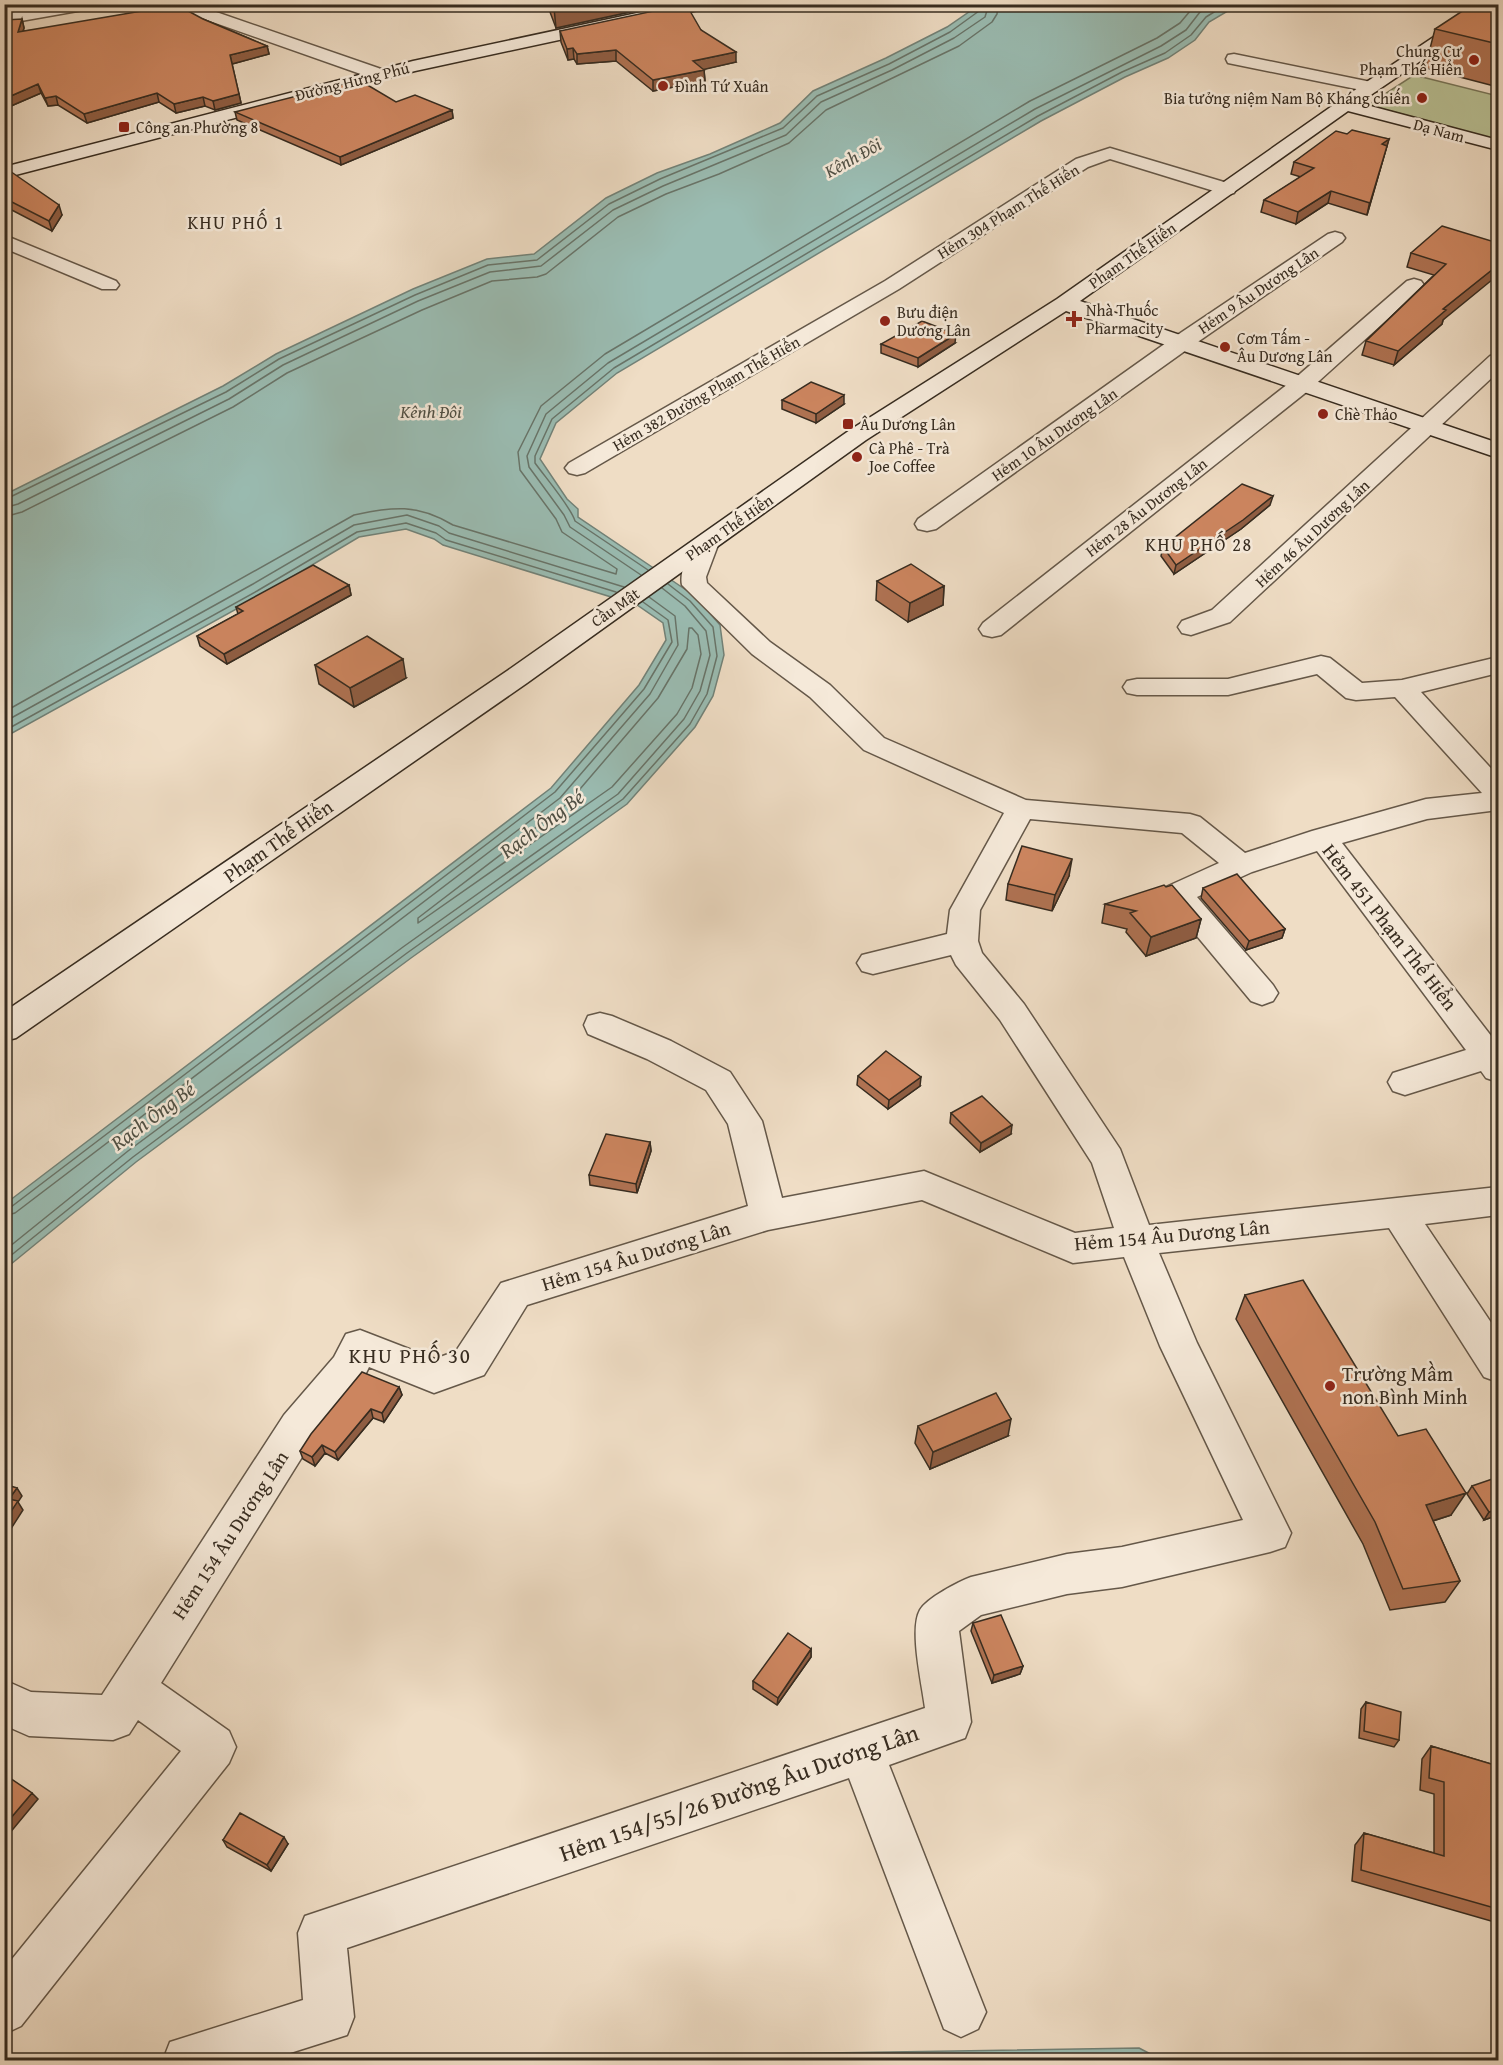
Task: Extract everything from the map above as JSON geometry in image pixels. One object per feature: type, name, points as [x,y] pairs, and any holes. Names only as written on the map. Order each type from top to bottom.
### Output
[{"type":"street","points":[[4,19],[89,4]]},
{"type":"street","points":[[176,4],[289,41],[378,74]]},
{"type":"street","name":"Đường Hưng Phú","points":[[4,173],[378,74],[703,4]]},
{"type":"street","name":"Phạm Thế Hiển","points":[[678,562],[706,545],[858,435],[1064,303],[1371,87],[1492,11]]},
{"type":"street","points":[[1234,59],[1371,87]]},
{"type":"street","name":"Dạ Nam","points":[[1346,105],[1498,145]]},
{"type":"street","name":"Hẻm 304 Phạm Thế Hiển","points":[[834,318],[892,285],[1082,163],[1110,153],[1227,189]]},
{"type":"street","name":"Hẻm 9 Âu Dương Lân","points":[[1181,343],[1335,238]]},
{"type":"street","points":[[4,241],[109,285]]},
{"type":"street","name":"Hẻm 28 Âu Dương Lân","points":[[992,629],[1301,385],[1414,285]]},
{"type":"street","points":[[1064,303],[1498,451]]},
{"type":"street","name":"Hẻm 382 Đường Phạm Thế Hiển","points":[[577,468],[834,318]]},
{"type":"street","name":"Hẻm 10 Âu Dương Lân","points":[[927,524],[1181,343]]},
{"type":"street","name":"Hẻm 46 Âu Dương Lân","points":[[1191,627],[1221,616],[1498,361]]},
{"type":"street","points":[[706,545],[693,577],[695,585],[761,648],[820,691],[874,744],[1021,809],[1190,824],[1241,865]]},
{"type":"street","name":"Cầu Mật","points":[[552,652],[678,562]]},
{"type":"street","name":"Phạm Thế Hiển","points":[[4,1029],[552,652]]},
{"type":"street","points":[[1137,687],[1228,687],[1292,673],[1322,663],[1356,692],[1402,688],[1498,665]]},
{"type":"street","points":[[1402,688],[1498,793]]},
{"type":"street","points":[[1323,838],[1426,809],[1498,801]]},
{"type":"street","points":[[1021,809],[965,910],[962,941],[967,957],[1012,1012],[1108,1159],[1136,1241]]},
{"type":"street","name":"Hẻm 451 Phạm Thế Hiển","points":[[1262,993],[1177,894],[1241,865],[1323,838],[1495,1059]]},
{"type":"street","points":[[873,963],[962,941]]},
{"type":"street","points":[[600,1025],[659,1050],[718,1082],[745,1121],[768,1215]]},
{"type":"street","points":[[1405,1082],[1495,1059]]},
{"type":"street","name":"Hẻm 154 Âu Dương Lân","points":[[4,1702],[29,1714],[113,1718],[298,1428],[348,1369],[360,1346],[434,1376],[470,1363],[514,1294],[768,1215],[924,1185],[1073,1248],[1498,1201]]},
{"type":"street","points":[[1398,1212],[1498,1365]]},
{"type":"street","name":"Hẻm 154/55/26 Đường Âu Dương Lân","points":[[188,2061],[329,2017],[322,1933],[949,1722],[936,1622],[971,1597],[1067,1574],[1122,1567],[1270,1533],[1179,1346],[1136,1241]]},
{"type":"street","points":[[4,2009],[213,1748],[132,1689]]},
{"type":"street","points":[[862,1752],[962,2012]]},
{"type":"green space","points":[[1414,75],[1498,96],[1498,140],[1368,105]]},
{"type":"water","name":"Kênh Đôi","points":[[979,5],[1238,5],[1209,22],[1195,40],[1168,58],[1125,77],[1041,121],[617,373],[556,423],[540,459],[567,499],[578,509],[578,517],[695,596],[720,625],[724,655],[713,696],[695,727],[627,804],[411,958],[136,1162],[5,1269],[5,1204],[551,788],[639,685],[666,640],[663,623],[637,605],[443,545],[434,539],[406,529],[359,537],[260,596],[5,737],[4,495],[223,386],[276,354],[413,289],[487,259],[534,254],[606,198],[657,173],[710,154],[780,123],[813,91],[947,27]]},
{"type":"water","points":[[1139,2048],[1162,2060],[654,2060],[700,2055]]},
{"type":"building","points":[[553,4],[570,4],[554,8]]},
{"type":"building","points":[[686,4],[701,30],[736,52],[693,61],[704,70],[653,80],[616,50],[577,54],[573,48],[567,49],[560,31]]},
{"type":"building","points":[[1473,4],[1498,4],[1498,44],[1435,29]]},
{"type":"building","points":[[177,5],[203,19],[267,46],[230,55],[239,94],[213,101],[203,97],[174,104],[157,93],[84,114],[56,96],[45,98],[38,84],[4,99],[4,20],[22,19],[18,32]]},
{"type":"building","points":[[359,80],[396,102],[415,95],[452,110],[340,157],[235,112]]},
{"type":"building","points":[[1352,130],[1389,139],[1382,144],[1387,146],[1370,203],[1331,191],[1298,212],[1264,200],[1314,168],[1294,162],[1336,131],[1347,134]]},
{"type":"building","points":[[7,169],[59,205],[49,221],[4,198],[4,170]]},
{"type":"building","points":[[1442,226],[1498,243],[1498,265],[1443,309],[1446,310],[1398,351],[1366,341],[1446,264],[1411,253]]},
{"type":"building","points":[[922,321],[956,334],[918,358],[881,344]]},
{"type":"building","points":[[811,382],[844,395],[816,414],[782,400]]},
{"type":"building","points":[[1242,484],[1273,496],[1243,520],[1176,565],[1163,547]]},
{"type":"building","points":[[911,564],[944,586],[910,603],[877,581]]},
{"type":"building","points":[[313,565],[349,585],[224,654],[197,636],[243,611],[236,607]]},
{"type":"building","points":[[367,636],[403,659],[350,688],[315,665]]},
{"type":"building","points":[[1022,846],[1072,859],[1055,895],[1008,884]]},
{"type":"building","points":[[1237,874],[1285,929],[1249,941],[1203,888]]},
{"type":"building","points":[[1164,885],[1166,887],[1172,885],[1201,919],[1151,937],[1130,913],[1136,911],[1105,904]]},
{"type":"building","points":[[886,1051],[921,1077],[889,1100],[858,1076]]},
{"type":"building","points":[[982,1096],[1012,1125],[981,1143],[951,1113]]},
{"type":"building","points":[[606,1134],[650,1142],[636,1184],[589,1175]]},
{"type":"building","points":[[1303,1280],[1398,1436],[1426,1429],[1466,1493],[1426,1505],[1460,1581],[1403,1589],[1375,1522],[1245,1295]]},
{"type":"building","points":[[362,1372],[399,1387],[382,1413],[371,1409],[335,1452],[322,1445],[312,1457],[300,1451],[311,1434]]},
{"type":"building","points":[[996,1393],[1011,1419],[933,1452],[918,1426]]},
{"type":"building","points":[[1498,1477],[1498,1509],[1489,1512],[1472,1486]]},
{"type":"building","points":[[4,1484],[17,1488],[9,1499],[18,1501],[4,1522]]},
{"type":"building","points":[[1001,1615],[1023,1666],[994,1675],[973,1623]]},
{"type":"building","points":[[788,1633],[811,1649],[778,1698],[753,1681]]},
{"type":"building","points":[[1366,1702],[1401,1712],[1399,1740],[1364,1731]]},
{"type":"building","points":[[1431,1746],[1498,1766],[1498,1909],[1361,1870],[1364,1833],[1444,1856],[1444,1782],[1429,1778]]},
{"type":"building","points":[[4,1774],[32,1793],[4,1826]]},
{"type":"building","points":[[240,1813],[284,1837],[267,1865],[223,1840]]},
{"type":"place","name":"Chung Cư Phạm Thế Hiển","points":[[1474,60]]},
{"type":"place","name":"Đình Tứ Xuân","points":[[663,86]]},
{"type":"place","name":"Bia tưởng niệm Nam Bộ Kháng chiến","points":[[1422,98]]},
{"type":"place","name":"Công an Phường 8","points":[[124,127]]},
{"type":"place","name":"Nhà Thuốc Pharmacity","points":[[1074,319]]},
{"type":"place","name":"Bưu điện Dương Lân","points":[[885,321]]},
{"type":"place","name":"Cơm Tấm - Âu Dương Lân","points":[[1225,347]]},
{"type":"place","name":"Chè Thảo","points":[[1323,414]]},
{"type":"place","name":"Âu Dương Lân","points":[[848,424]]},
{"type":"place","name":"Cà Phê - Trà Joe Coffee","points":[[857,457]]},
{"type":"place","name":"Trường Mầm non Bình Minh","points":[[1330,1386]]},
{"type":"district","name":"KHU PHỐ 1","points":[[236,223]]},
{"type":"district","name":"KHU PHỐ 28","points":[[1199,545]]},
{"type":"district","name":"KHU PHỐ 30","points":[[410,1356]]},
{"type":"water label","name":"Rạch Ông Bé","points":[[542,824]]},
{"type":"water label","name":"Rạch Ông Bé","points":[[153,1116]]}]
